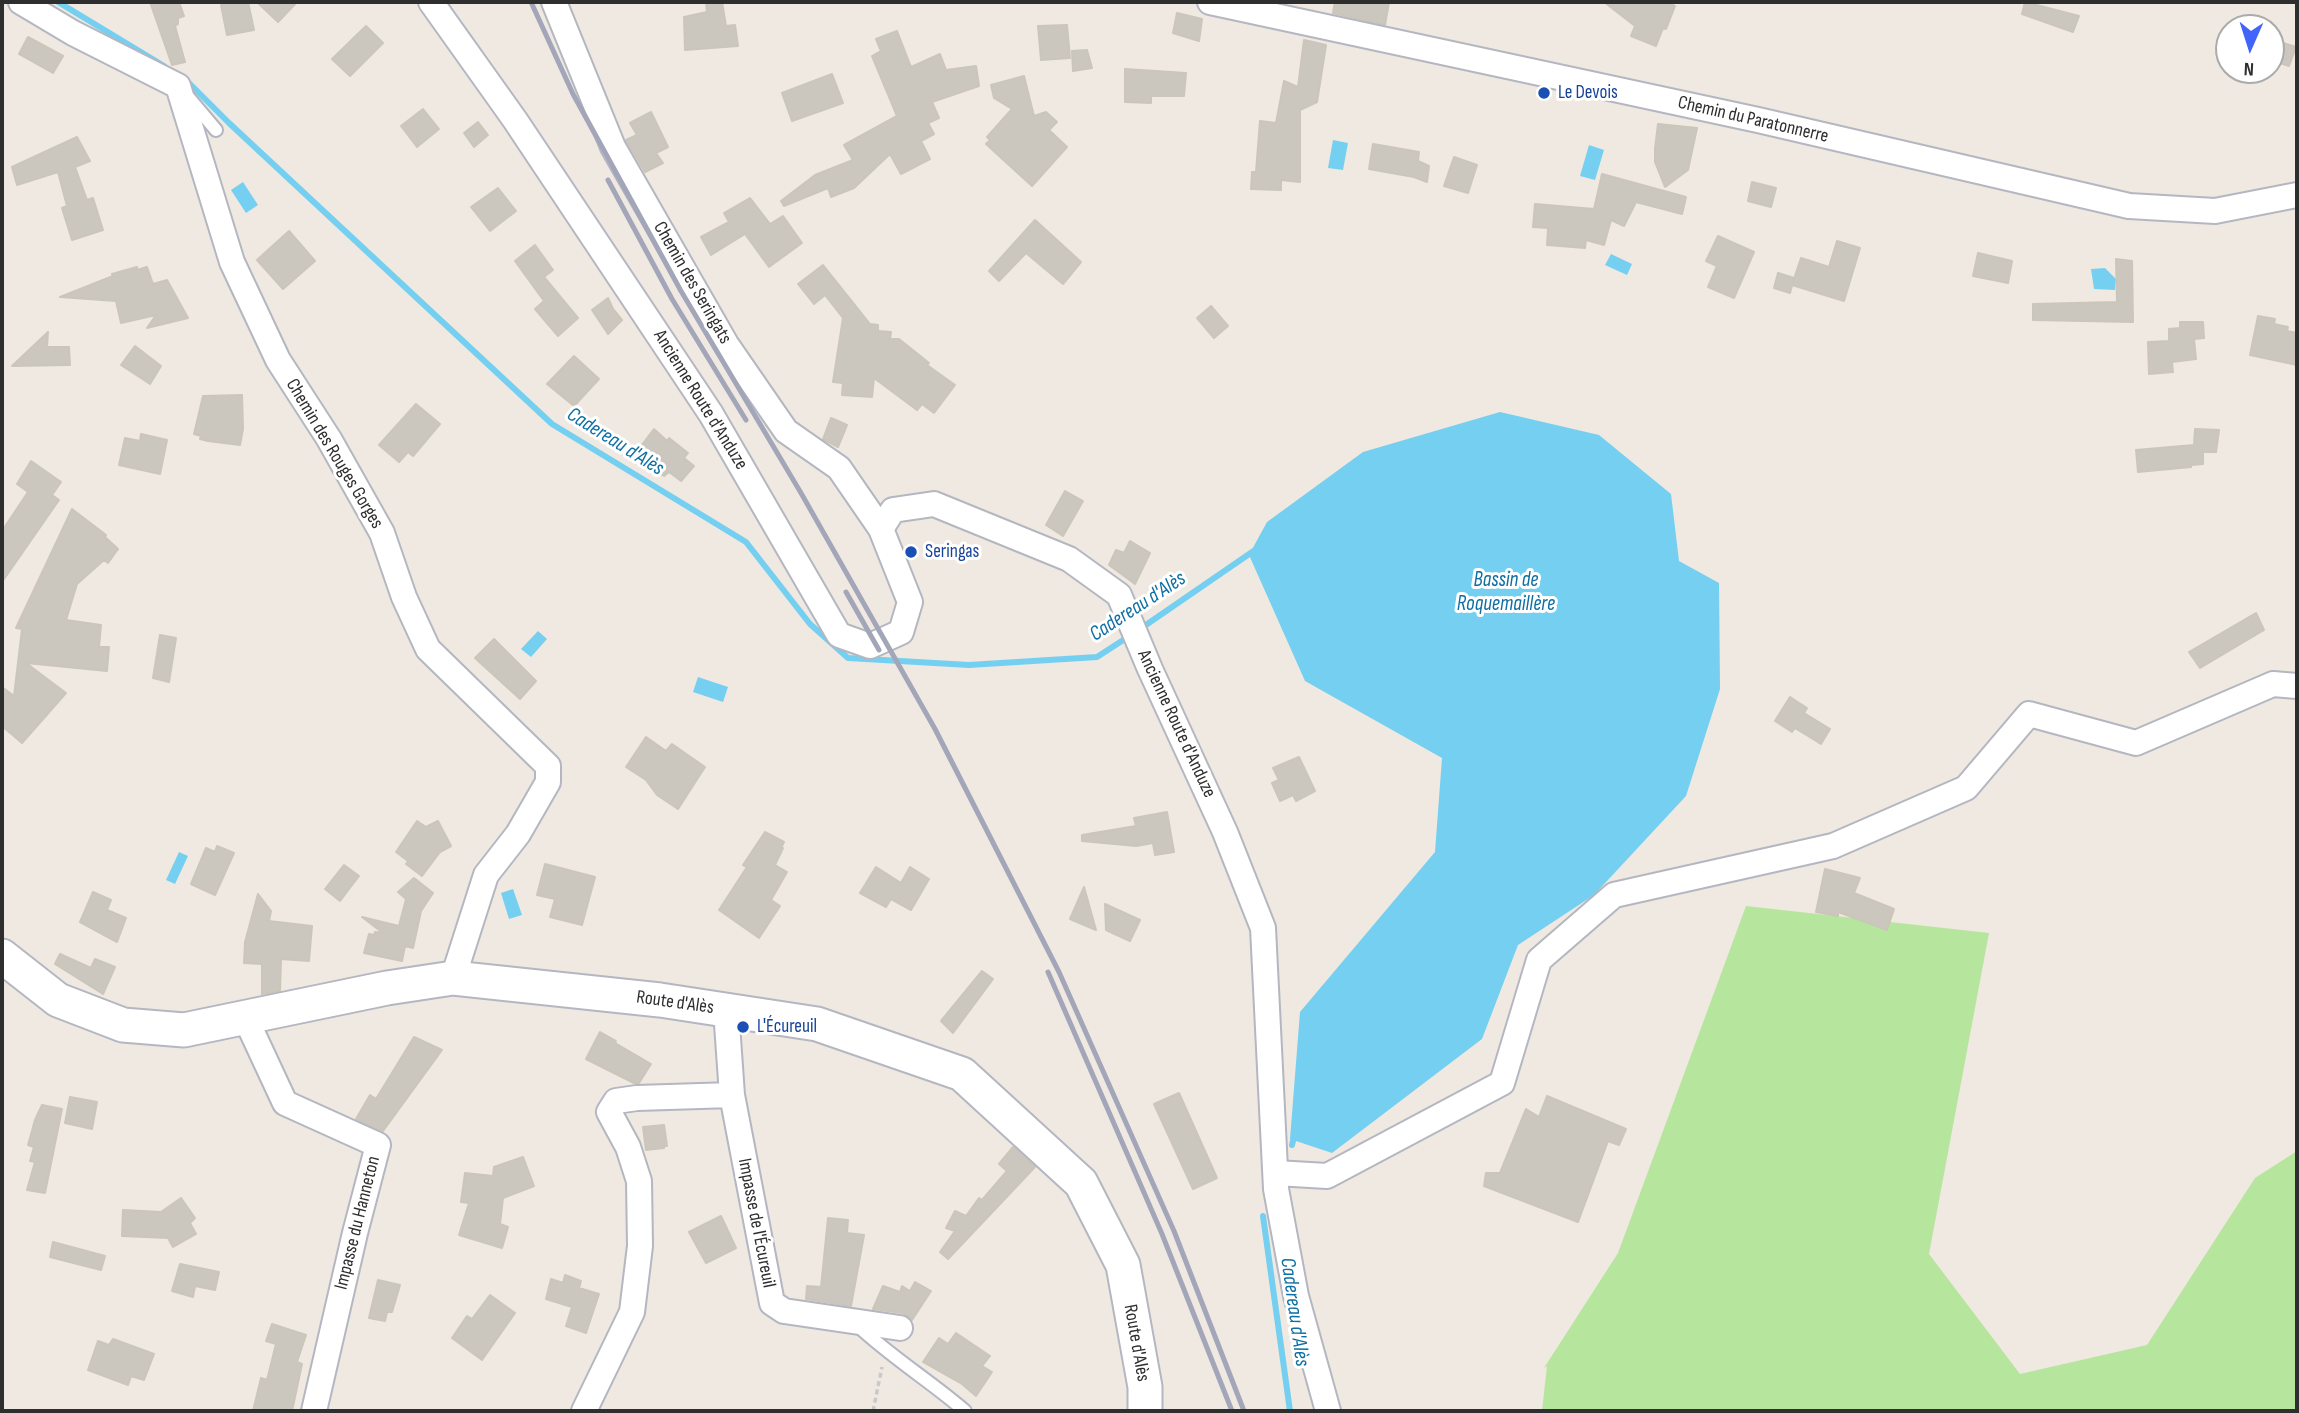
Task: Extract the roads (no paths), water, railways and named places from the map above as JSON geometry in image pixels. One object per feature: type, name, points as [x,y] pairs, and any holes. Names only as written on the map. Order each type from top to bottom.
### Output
[{"type":"main road","name":"Route d'Alès","points":[[2,956],[58,1000],[123,1025],[184,1030],[387,988],[453,978],[660,1000],[817,1024],[962,1074],[1082,1182],[1122,1265],[1145,1387],[1145,1411]]},
{"type":"street","points":[[22,2],[73,33],[178,86]]},
{"type":"street","name":"Ancienne Route d'Anduze","points":[[431,2],[523,131],[711,414],[839,635],[870,646],[901,632],[910,602],[881,528],[893,510],[934,505],[1069,559],[1118,595],[1226,832],[1263,928],[1276,1189],[1296,1296],[1328,1411]]},
{"type":"street","name":"Chemin des Seringats","points":[[554,2],[613,147],[726,344],[786,431],[839,468],[881,528]]},
{"type":"street","name":"Chemin du Paratonnerre","points":[[1210,2],[1758,120],[2129,206],[2215,211],[2297,195]]},
{"type":"street","name":"Chemin des Rouges Gorges","points":[[178,86],[232,262],[278,360],[329,439],[382,533],[404,597],[428,649],[548,766],[548,782],[518,834],[485,875],[453,978]]},
{"type":"street","points":[[1276,1173],[1327,1175],[1502,1083],[1539,960],[1614,895],[1833,846],[1918,809],[1966,788],[2029,714],[2136,743],[2273,684],[2297,686]]},
{"type":"street","name":"Impasse de l'Écureuil","points":[[726,1010],[732,1095],[772,1303],[784,1311],[900,1328]]},
{"type":"street","name":"Impasse du Hanneton","points":[[245,1017],[285,1103],[378,1145],[314,1411]]},
{"type":"street","points":[[584,1411],[632,1312],[640,1246],[639,1181],[628,1147],[609,1112],[616,1101],[637,1098],[732,1095]]},
{"type":"lane","points":[[178,86],[216,130]]},
{"type":"lane","points":[[852,1321],[885,1351],[941,1390],[965,1411]]},
{"type":"water","points":[[1333,140],[1348,143],[1343,170],[1328,168]]},
{"type":"water","points":[[1589,145],[1604,150],[1595,180],[1580,176]]},
{"type":"water","points":[[243,182],[258,205],[246,213],[231,190]]},
{"type":"water","points":[[1611,254],[1632,264],[1627,275],[1605,265]]},
{"type":"water","points":[[2105,268],[2116,279],[2115,290],[2094,289],[2091,269]]},
{"type":"water","name":"Bassin de Roquemaillère","points":[[1500,412],[1599,435],[1671,494],[1679,561],[1719,583],[1720,689],[1686,796],[1594,895],[1518,945],[1482,1039],[1332,1153],[1290,1139],[1300,1012],[1435,852],[1442,758],[1305,681],[1249,555],[1267,522],[1363,452]]},
{"type":"water","points":[[538,631],[547,639],[531,657],[521,649]]},
{"type":"water","points":[[698,677],[728,687],[723,702],[693,692]]},
{"type":"water","points":[[179,852],[188,856],[175,884],[166,880]]},
{"type":"water","points":[[513,889],[522,915],[509,919],[501,893]]},
{"type":"waterway","name":"Cadereau d'Alès","points":[[58,2],[164,66]]},
{"type":"waterway","name":"Cadereau d'Alès","points":[[185,79],[552,424],[746,542],[810,624],[848,658],[969,665],[1097,657],[1131,635]]},
{"type":"waterway","name":"Cadereau d'Alès","points":[[1140,629],[1255,550]]},
{"type":"waterway","name":"Cadereau d'Alès","points":[[1292,1145],[1295,1133]]},
{"type":"waterway","name":"Cadereau d'Alès","points":[[1263,1216],[1290,1411]]},
{"type":"railway","points":[[531,2],[573,94],[681,291],[801,493],[935,729],[1059,972],[1174,1231],[1244,1411]]},
{"type":"railway","points":[[608,180],[672,299],[746,420]]},
{"type":"railway","points":[[846,592],[879,650]]},
{"type":"railway","points":[[1048,972],[1162,1234],[1232,1411]]},
{"type":"place","name":"Le Devois","points":[[1544,93]]},
{"type":"place","name":"Seringas","points":[[911,552]]},
{"type":"place","name":"L'Écureuil","points":[[743,1027]]}]
